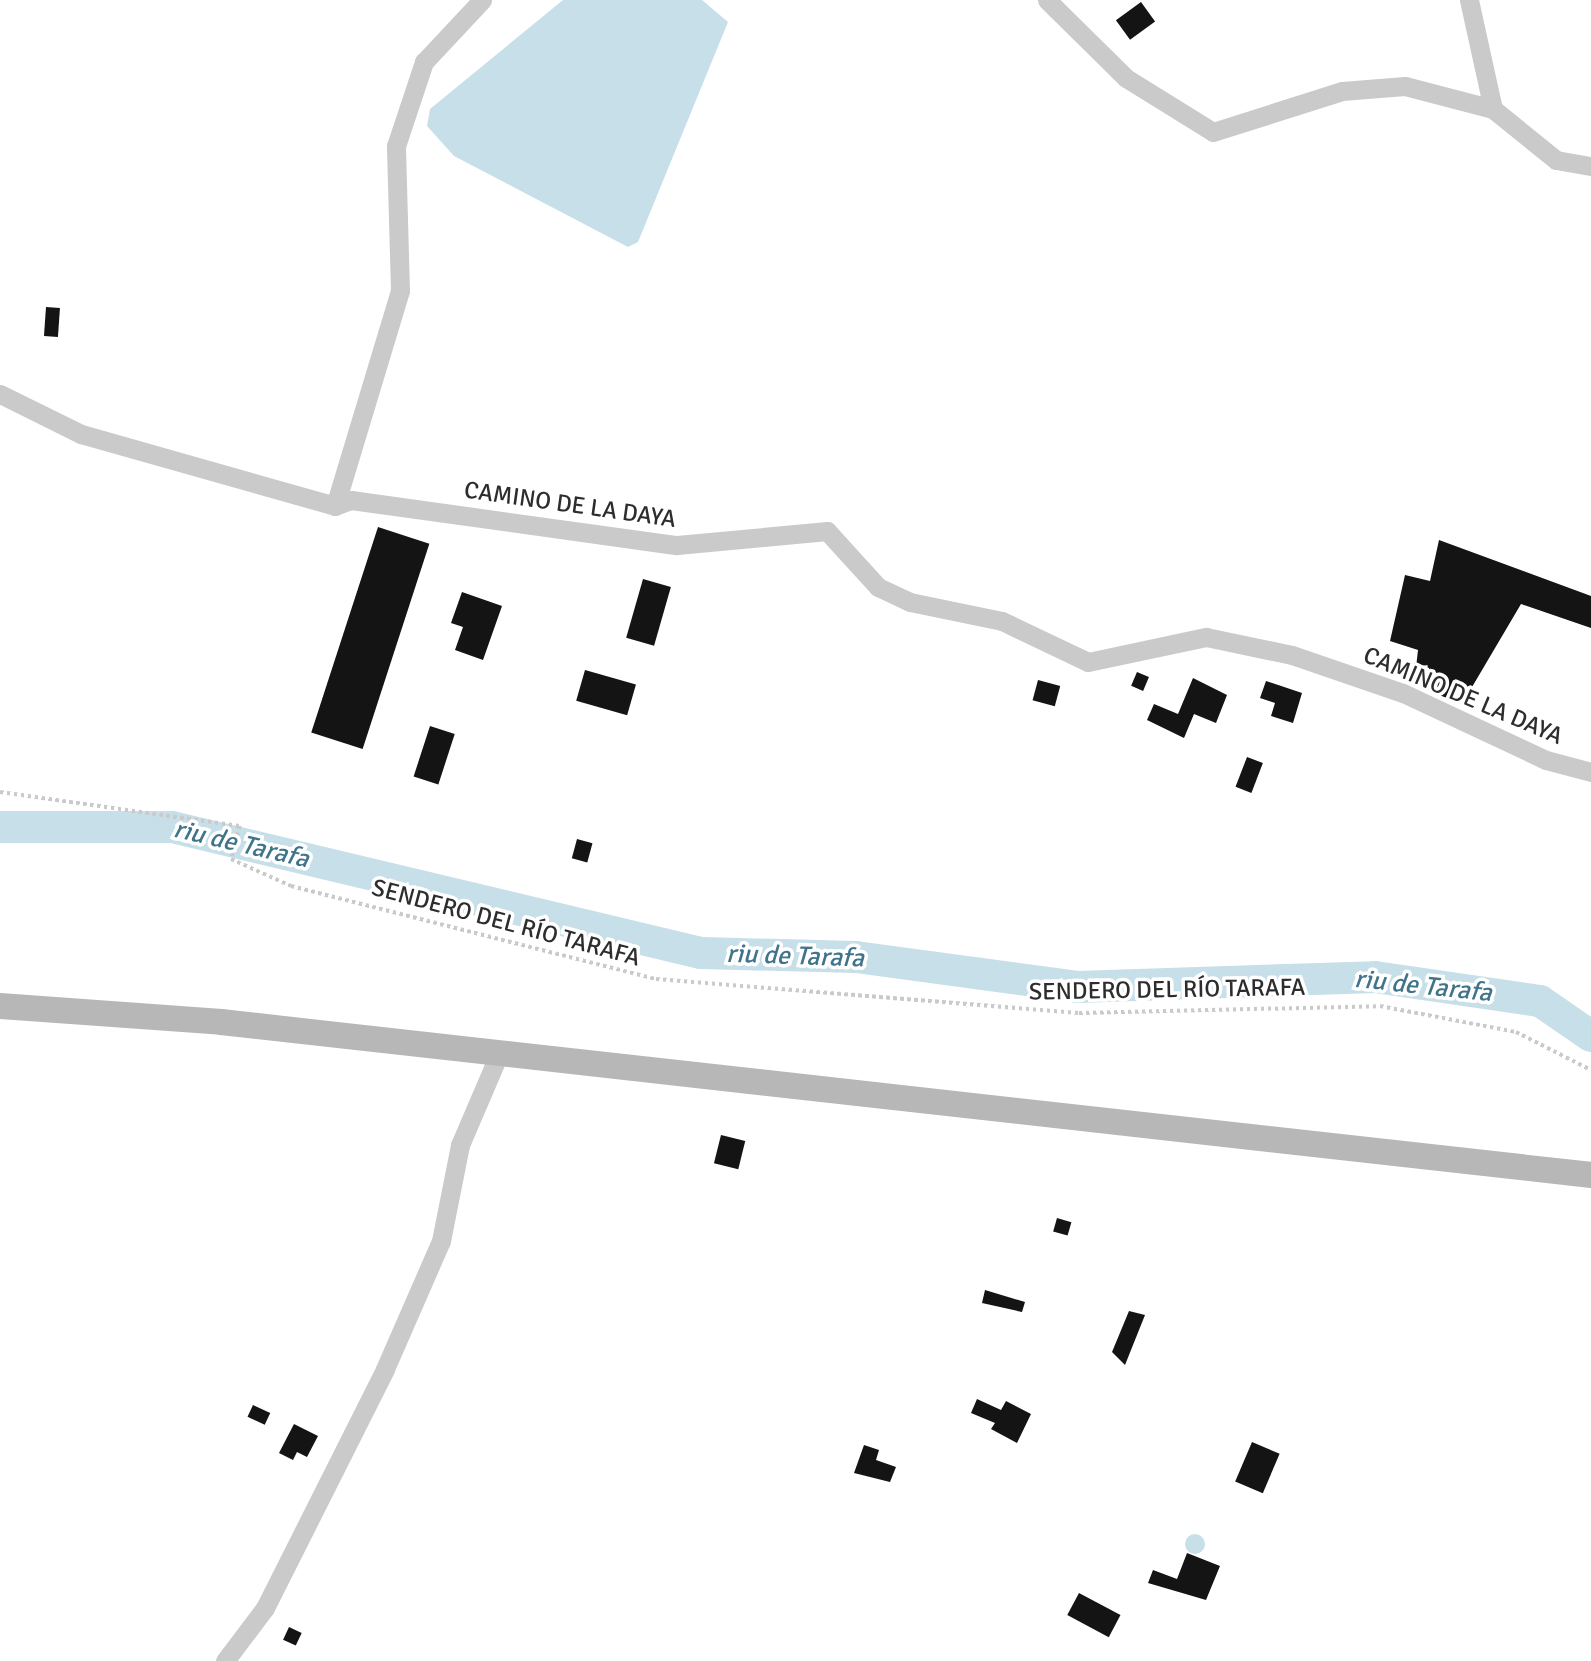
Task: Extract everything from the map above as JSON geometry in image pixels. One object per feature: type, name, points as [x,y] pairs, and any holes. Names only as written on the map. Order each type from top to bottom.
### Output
[{"type":"main road","points":[[0,1006],[221,1022],[1591,1175]]},
{"type":"street","points":[[335,506],[400,291],[396,145],[424,62],[482,0]]},
{"type":"street","points":[[1047,0],[1126,78],[1213,132],[1342,91],[1405,86],[1493,109],[1556,160],[1591,166]]},
{"type":"street","points":[[1469,0],[1493,109]]},
{"type":"street","name":"CAMINO DE LA DAYA","points":[[0,394],[81,434],[335,506],[351,500],[677,545],[827,531],[878,587],[910,602],[1003,621],[1088,662],[1206,637],[1292,655],[1403,693],[1546,760],[1591,772]]},
{"type":"street","points":[[225,1661],[265,1608],[390,1357],[441,1241],[460,1145],[499,1055]]},
{"type":"path","name":"SENDERO DEL RÍO TARAFA","points":[[0,792],[240,826],[231,859],[291,886],[524,950],[656,979],[1079,1013],[1380,1006],[1516,1032],[1591,1070]]},
{"type":"water","points":[[563,0],[702,0],[728,22],[638,242],[628,247],[454,156],[427,126],[430,109]]},
{"type":"water","points":[[1191,1534],[1199,1534],[1205,1544],[1199,1554],[1191,1554],[1185,1548],[1185,1540]]},
{"type":"building","points":[[1141,2],[1155,21],[1130,40],[1116,20]]},
{"type":"building","points":[[46,307],[60,308],[58,337],[44,336]]},
{"type":"building","points":[[378,527],[429,544],[363,749],[311,732]]},
{"type":"building","points":[[1439,540],[1591,596],[1591,628],[1521,604],[1462,704],[1414,685],[1418,650],[1390,641],[1405,575],[1430,581]]},
{"type":"building","points":[[643,579],[671,587],[654,646],[626,638]]},
{"type":"building","points":[[462,592],[502,606],[483,660],[455,650],[463,627],[451,623]]},
{"type":"building","points":[[585,670],[636,685],[627,715],[576,701]]},
{"type":"building","points":[[1137,672],[1149,677],[1143,691],[1131,686]]},
{"type":"building","points":[[1193,678],[1227,695],[1216,723],[1194,714],[1184,738],[1147,720],[1154,704],[1178,714]]},
{"type":"building","points":[[1038,680],[1060,686],[1055,706],[1033,700]]},
{"type":"building","points":[[1266,681],[1302,693],[1293,723],[1271,716],[1275,703],[1260,698]]},
{"type":"building","points":[[430,726],[455,734],[438,784],[414,776]]},
{"type":"building","points":[[1247,757],[1263,763],[1251,793],[1236,787]]},
{"type":"building","points":[[577,839],[592,843],[587,862],[572,858]]},
{"type":"building","points":[[721,1135],[745,1141],[738,1169],[714,1163]]},
{"type":"building","points":[[1057,1218],[1071,1222],[1068,1236],[1053,1231]]},
{"type":"building","points":[[985,1290],[1025,1302],[1022,1312],[982,1303]]},
{"type":"building","points":[[1129,1311],[1145,1315],[1125,1365],[1112,1352]]},
{"type":"building","points":[[977,1399],[1001,1410],[1006,1401],[1031,1414],[1017,1443],[991,1429],[995,1423],[971,1413]]},
{"type":"building","points":[[253,1405],[270,1413],[265,1425],[248,1417]]},
{"type":"building","points":[[294,1424],[318,1436],[307,1457],[297,1452],[293,1460],[279,1453]]},
{"type":"building","points":[[1252,1442],[1280,1454],[1263,1493],[1235,1482]]},
{"type":"building","points":[[864,1445],[879,1450],[876,1460],[896,1467],[890,1482],[854,1473]]},
{"type":"building","points":[[1187,1553],[1220,1566],[1206,1600],[1148,1583],[1153,1570],[1177,1579]]},
{"type":"building","points":[[1079,1593],[1120,1615],[1109,1637],[1067,1615]]},
{"type":"building","points":[[289,1627],[302,1633],[296,1646],[283,1640]]},
{"type":"waterway","name":"riu de Tarafa","points":[[0,827],[172,827],[701,953],[856,957],[1077,987],[1375,977],[1540,1001],[1591,1036]]}]
